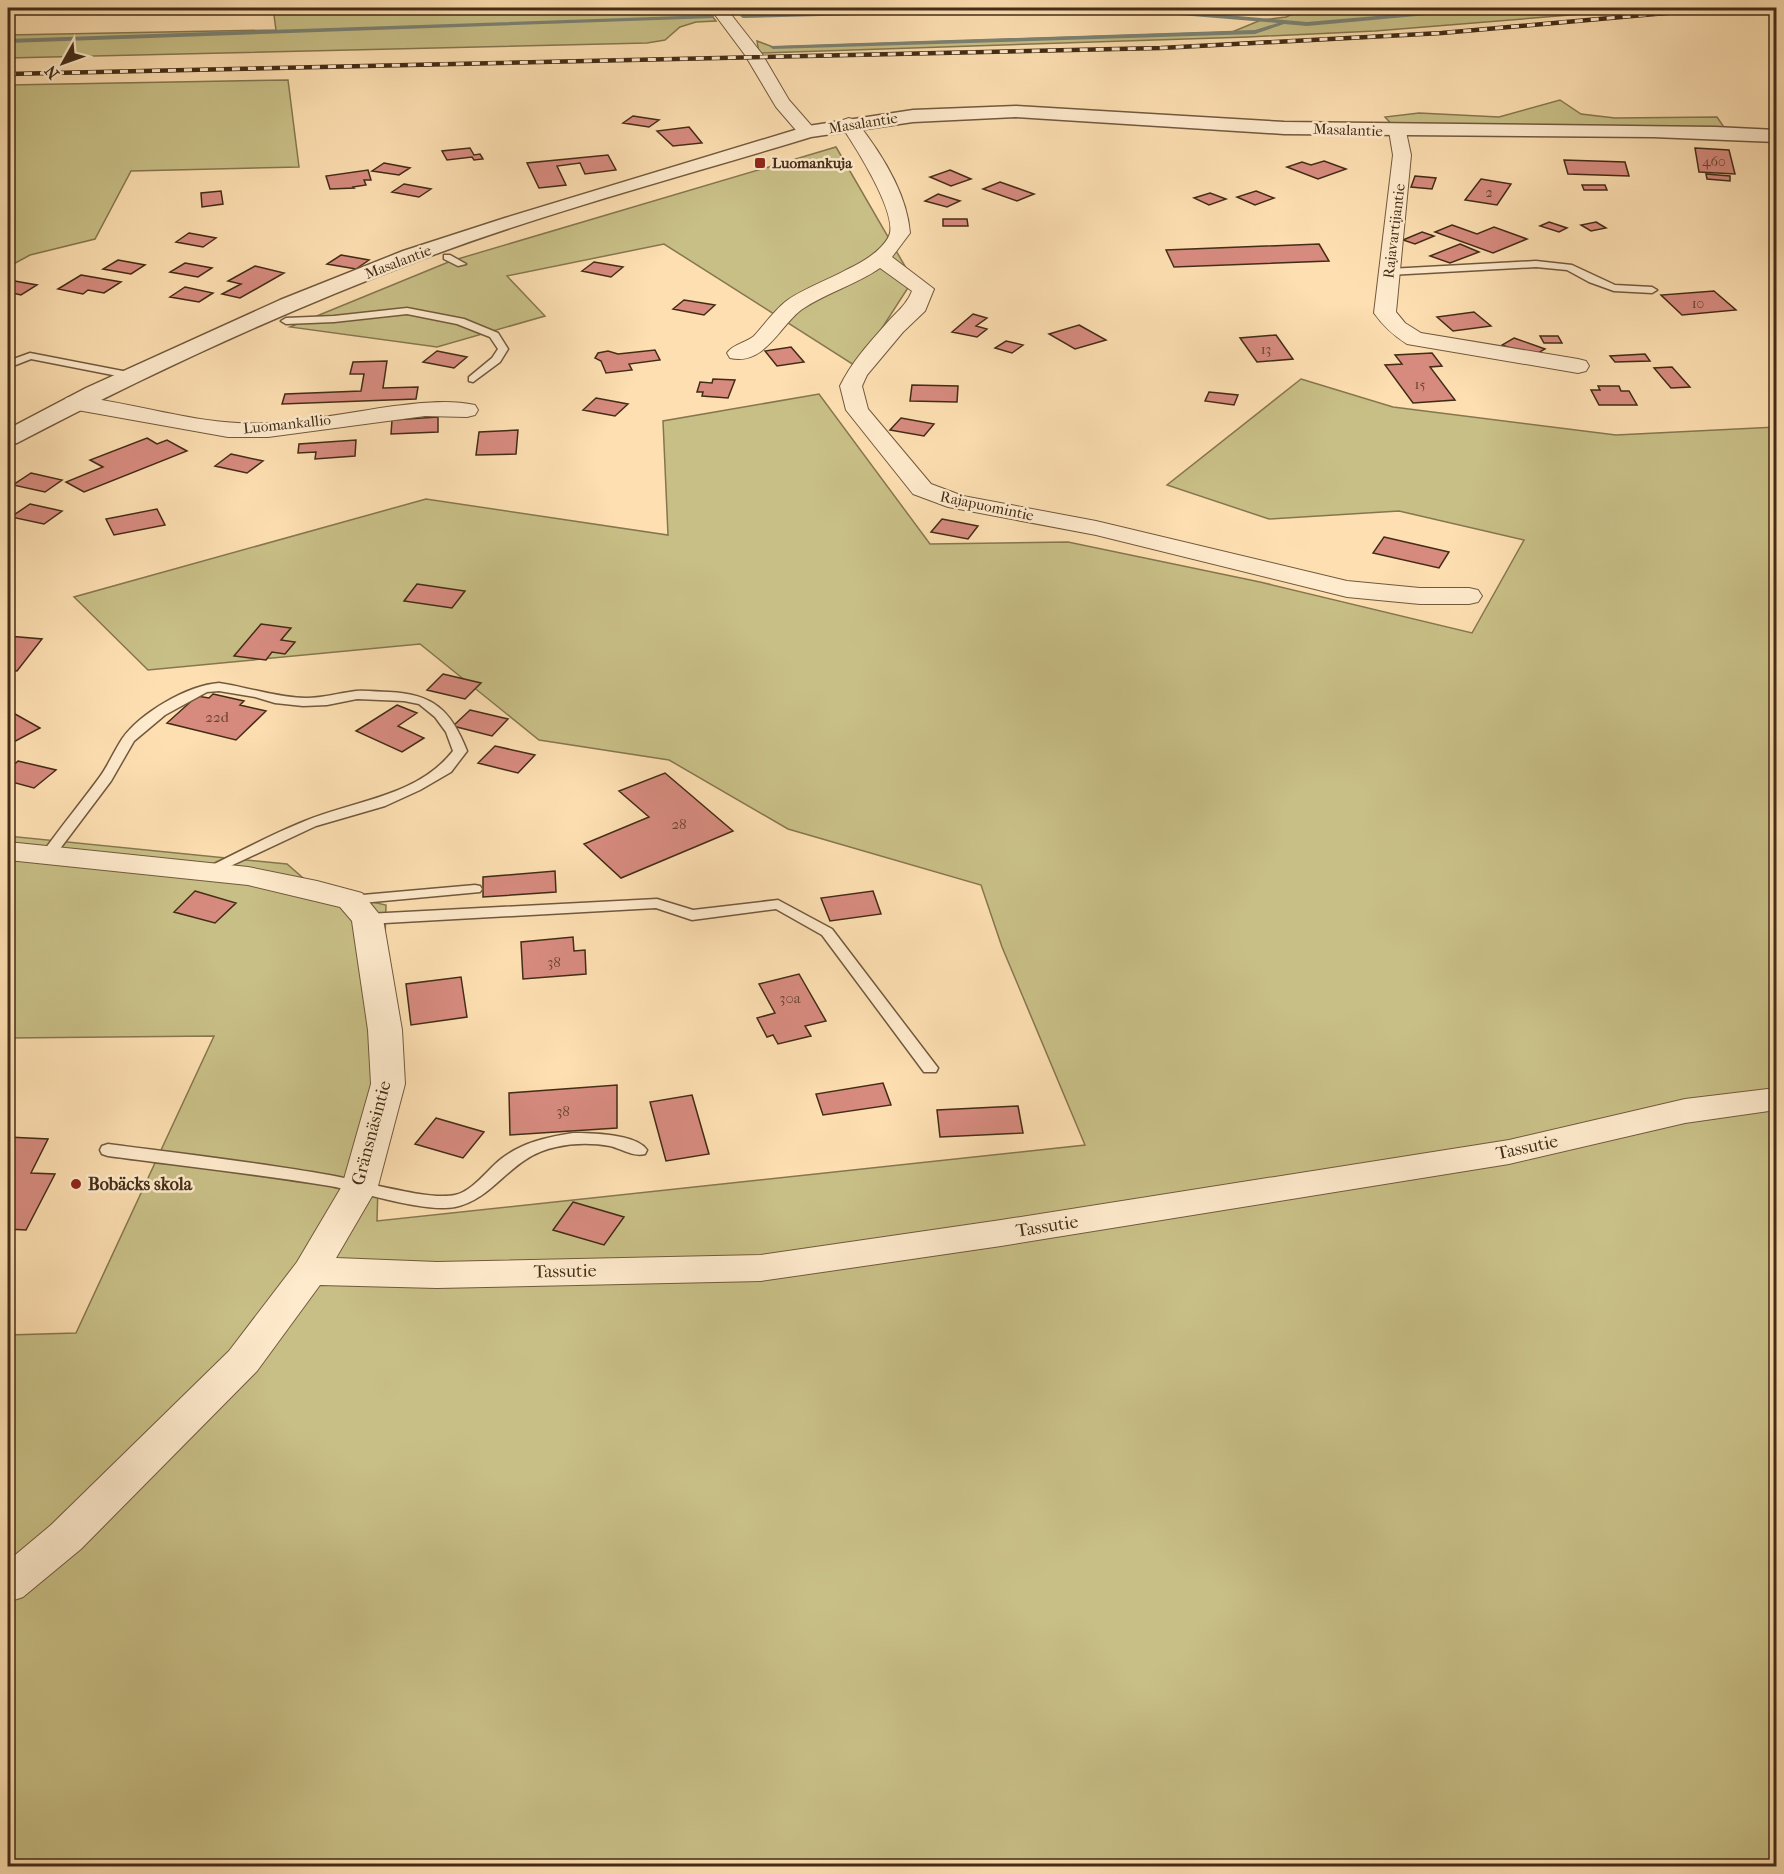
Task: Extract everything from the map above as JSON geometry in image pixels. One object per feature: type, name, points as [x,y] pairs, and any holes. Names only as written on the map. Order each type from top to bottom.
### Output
[{"type":"street","points":[[718,8],[753,54],[782,102],[808,132]]},
{"type":"street","name":"Masalantie","points":[[8,438],[74,404],[288,305],[411,256],[512,222],[808,132],[849,124],[942,113],[1024,112],[1261,127],[1398,131],[1682,130],[1776,136]]},
{"type":"street","points":[[738,353],[759,343],[793,306],[866,268],[880,258],[899,235],[900,217],[860,136],[849,124]]},
{"type":"street","name":"Rajavartijantie","points":[[1398,131],[1402,155],[1385,313],[1397,328],[1415,339],[1578,366]]},
{"type":"street","name":"Rajapuomintie","points":[[880,258],[923,289],[917,306],[895,327],[857,373],[851,386],[857,410],[922,489],[957,502],[1096,528],[1347,589],[1420,596],[1469,596]]},
{"type":"street","name":"Luomankallio","points":[[74,404],[102,406],[228,430],[268,430],[425,409],[466,410]]},
{"type":"street","points":[[8,851],[248,876],[316,890],[359,910]]},
{"type":"street","name":"Gränsnäsintie","points":[[8,1585],[66,1537],[243,1361],[310,1271],[360,1185],[388,1084],[385,1030],[359,910]]},
{"type":"street","name":"Tassutie","points":[[310,1271],[437,1275],[761,1268],[1000,1233],[1509,1152],[1685,1110],[1776,1099]]},
{"type":"lane","points":[[447,257],[461,264]]},
{"type":"lane","points":[[1389,272],[1536,264],[1569,267],[1614,288],[1652,290]]},
{"type":"lane","points":[[286,321],[334,319],[407,311],[460,321],[494,335],[502,349],[496,360],[473,379]]},
{"type":"lane","points":[[8,365],[30,356],[133,376]]},
{"type":"lane","points":[[48,855],[106,778],[129,739],[160,712],[188,695],[205,688],[219,687],[257,693],[275,699],[303,702],[327,701],[357,695],[404,697],[423,701],[440,714],[453,732],[460,751],[446,769],[380,803],[311,824],[209,872]]},
{"type":"lane","points":[[359,910],[475,889]]},
{"type":"lane","points":[[359,910],[657,903],[692,915],[778,904],[827,932],[930,1068]]},
{"type":"lane","points":[[108,1150],[360,1185],[437,1202],[457,1201],[474,1192],[510,1160],[549,1143],[598,1137],[623,1142],[639,1150]]},
{"type":"shaded area","points":[[273,8],[706,8],[716,21],[696,22],[680,27],[665,40],[647,43],[8,58],[8,35],[276,30]]},
{"type":"shaded area","points":[[1306,8],[1656,8],[1375,31],[1248,37],[759,53],[757,41],[773,47],[1232,32],[1261,20],[1286,17]]},
{"type":"shaded area","points":[[288,80],[299,167],[131,171],[95,239],[30,255],[8,267],[8,85]]},
{"type":"shaded area","points":[[1560,100],[1581,114],[1615,118],[1717,117],[1728,133],[1398,131],[1385,117],[1419,113],[1499,117]]},
{"type":"shaded area","points":[[836,147],[913,280],[857,367],[664,244],[507,276],[545,316],[437,347],[290,327],[451,261]]},
{"type":"shaded area","points":[[1301,379],[1393,407],[1616,435],[1776,427],[1776,1866],[8,1866],[8,1335],[76,1333],[214,1036],[8,1038],[8,836],[287,864],[317,890],[386,905],[377,1221],[1085,1145],[1002,947],[981,885],[788,829],[669,760],[539,740],[420,644],[148,670],[74,597],[426,499],[668,535],[663,421],[819,394],[930,544],[1068,542],[1260,582],[1472,633],[1524,540],[1399,511],[1269,519],[1167,485]]},
{"type":"building","points":[[633,116],[659,120],[649,127],[623,123]]},
{"type":"building","points":[[689,127],[702,143],[673,146],[657,131]]},
{"type":"building","points":[[470,148],[474,155],[480,154],[483,159],[474,160],[472,157],[447,160],[442,151]]},
{"type":"building","points":[[1695,148],[1729,150],[1735,174],[1699,172]]},
{"type":"building","points":[[608,155],[616,170],[585,174],[580,163],[557,166],[566,185],[539,188],[527,163]]},
{"type":"building","points":[[1564,160],[1625,162],[1629,176],[1568,174]]},
{"type":"building","points":[[1324,161],[1346,169],[1318,179],[1287,167],[1302,162],[1311,165]]},
{"type":"building","points":[[384,163],[410,168],[399,175],[372,171]]},
{"type":"building","points":[[368,170],[371,180],[364,180],[366,185],[330,189],[326,176]]},
{"type":"building","points":[[950,170],[971,179],[951,186],[930,177]]},
{"type":"building","points":[[1706,174],[1730,176],[1730,181],[1707,179]]},
{"type":"building","points":[[1415,176],[1436,178],[1432,189],[1411,187]]},
{"type":"building","points":[[1481,179],[1511,184],[1497,205],[1465,200]]},
{"type":"building","points":[[1000,182],[1034,194],[1017,201],[983,189]]},
{"type":"building","points":[[404,184],[431,189],[419,197],[392,192]]},
{"type":"building","points":[[1582,185],[1605,185],[1607,190],[1584,190]]},
{"type":"building","points":[[221,191],[223,204],[202,207],[201,193]]},
{"type":"building","points":[[1256,191],[1274,198],[1255,205],[1237,197]]},
{"type":"building","points":[[1210,193],[1226,199],[1209,205],[1194,198]]},
{"type":"building","points":[[938,194],[960,201],[947,207],[925,201]]},
{"type":"building","points":[[943,219],[967,219],[968,226],[943,226]]},
{"type":"building","points":[[1549,222],[1567,228],[1559,232],[1540,226]]},
{"type":"building","points":[[1596,222],[1606,228],[1591,231],[1581,225]]},
{"type":"building","points":[[1452,225],[1477,234],[1494,227],[1527,239],[1493,253],[1435,232]]},
{"type":"building","points":[[1422,232],[1434,236],[1415,244],[1403,240]]},
{"type":"building","points":[[189,233],[216,238],[203,247],[176,242]]},
{"type":"building","points":[[1319,244],[1329,261],[1174,267],[1166,250]]},
{"type":"building","points":[[1460,244],[1479,252],[1450,263],[1430,256]]},
{"type":"building","points":[[341,255],[369,260],[356,269],[327,264]]},
{"type":"building","points":[[118,260],[145,265],[131,274],[103,269]]},
{"type":"building","points":[[594,262],[623,267],[611,277],[582,271]]},
{"type":"building","points":[[185,263],[212,268],[198,277],[170,272]]},
{"type":"building","points":[[255,266],[284,273],[240,298],[222,294],[241,284],[228,281]]},
{"type":"building","points":[[81,275],[121,282],[104,293],[88,290],[83,294],[58,289]]},
{"type":"building","points":[[9,280],[37,285],[21,295],[8,292]]},
{"type":"building","points":[[185,287],[213,293],[199,302],[170,297]]},
{"type":"building","points":[[1714,291],[1736,310],[1682,315],[1661,295]]},
{"type":"building","points":[[684,300],[715,305],[704,315],[673,309]]},
{"type":"building","points":[[1474,312],[1491,326],[1453,331],[1437,317]]},
{"type":"building","points":[[973,314],[987,318],[976,326],[987,329],[977,337],[952,332]]},
{"type":"building","points":[[1079,325],[1106,340],[1075,349],[1049,334]]},
{"type":"building","points":[[1276,335],[1293,359],[1257,362],[1240,338]]},
{"type":"building","points":[[1540,336],[1558,336],[1562,343],[1544,343]]},
{"type":"building","points":[[1514,338],[1545,349],[1533,356],[1502,345]]},
{"type":"building","points":[[1006,341],[1023,345],[1012,353],[995,348]]},
{"type":"building","points":[[791,347],[804,362],[777,366],[765,351]]},
{"type":"building","points":[[655,350],[660,360],[629,364],[632,370],[606,373],[601,361],[595,358],[598,353],[608,351],[618,354]]},
{"type":"building","points":[[437,351],[467,357],[454,368],[423,362]]},
{"type":"building","points":[[1432,353],[1442,366],[1430,367],[1455,400],[1413,403],[1385,365],[1402,364],[1395,355]]},
{"type":"building","points":[[1645,354],[1650,361],[1615,362],[1610,356]]},
{"type":"building","points":[[387,361],[383,388],[418,387],[416,399],[282,404],[285,394],[361,391],[364,374],[350,374],[353,362]]},
{"type":"building","points":[[1672,367],[1690,387],[1671,388],[1654,368]]},
{"type":"building","points":[[713,379],[735,380],[728,398],[702,396],[703,392],[697,392],[700,382],[712,383]]},
{"type":"building","points":[[912,385],[958,386],[957,402],[910,401]]},
{"type":"building","points":[[1598,386],[1619,386],[1621,391],[1629,391],[1637,405],[1599,405],[1591,390],[1600,390]]},
{"type":"building","points":[[1209,392],[1238,395],[1234,405],[1205,401]]},
{"type":"building","points":[[596,398],[628,404],[615,416],[583,410]]},
{"type":"building","points":[[438,417],[438,432],[391,434],[392,420]]},
{"type":"building","points":[[901,418],[934,424],[924,436],[890,430]]},
{"type":"building","points":[[518,430],[516,454],[476,455],[479,432]]},
{"type":"building","points":[[147,438],[157,444],[167,440],[187,451],[84,492],[66,482],[103,467],[90,460]]},
{"type":"building","points":[[356,440],[355,456],[315,459],[316,452],[298,453],[299,444]]},
{"type":"building","points":[[231,454],[263,461],[247,473],[215,466]]},
{"type":"building","points":[[31,473],[62,480],[45,492],[13,485]]},
{"type":"building","points":[[30,504],[62,511],[44,524],[11,517]]},
{"type":"building","points":[[157,509],[165,525],[114,535],[106,519]]},
{"type":"building","points":[[942,519],[978,526],[968,539],[931,532]]},
{"type":"building","points":[[1384,537],[1449,552],[1439,568],[1373,553]]},
{"type":"building","points":[[417,584],[465,591],[452,608],[404,601]]},
{"type":"building","points":[[261,624],[291,628],[281,640],[295,642],[285,654],[272,652],[266,660],[234,656]]},
{"type":"building","points":[[8,636],[42,639],[17,671],[8,670]]},
{"type":"building","points":[[443,674],[481,683],[465,699],[427,690]]},
{"type":"building","points":[[213,694],[244,701],[240,705],[266,711],[236,740],[167,723],[197,696],[209,698]]},
{"type":"building","points":[[397,705],[417,713],[398,726],[424,738],[402,752],[356,731]]},
{"type":"building","points":[[8,710],[40,728],[8,745]]},
{"type":"building","points":[[470,710],[508,719],[492,736],[453,726]]},
{"type":"building","points":[[495,746],[535,755],[518,773],[478,763]]},
{"type":"building","points":[[18,761],[56,770],[34,788],[8,781],[8,770]]},
{"type":"building","points":[[665,773],[733,831],[621,878],[584,844],[649,817],[619,791]]},
{"type":"building","points":[[555,871],[556,892],[483,897],[483,877]]},
{"type":"building","points":[[195,891],[236,903],[215,923],[174,912]]},
{"type":"building","points":[[873,891],[881,914],[830,921],[821,898]]},
{"type":"building","points":[[573,937],[574,951],[585,950],[586,974],[523,979],[521,942]]},
{"type":"building","points":[[799,974],[826,1021],[805,1026],[811,1036],[778,1044],[773,1035],[767,1037],[757,1018],[775,1013],[759,984]]},
{"type":"building","points":[[461,977],[467,1017],[411,1025],[406,984]]},
{"type":"building","points":[[883,1083],[891,1105],[823,1115],[816,1094]]},
{"type":"building","points":[[617,1085],[617,1128],[510,1135],[509,1093]]},
{"type":"building","points":[[692,1095],[709,1154],[666,1161],[650,1102]]},
{"type":"building","points":[[1018,1106],[1023,1133],[940,1137],[937,1110]]},
{"type":"building","points":[[436,1118],[484,1132],[463,1158],[415,1144]]},
{"type":"building","points":[[8,1137],[48,1139],[31,1173],[55,1174],[26,1230],[8,1229]]},
{"type":"building","points":[[573,1202],[624,1217],[604,1245],[553,1230]]},
{"type":"waterway","points":[[743,16],[1056,8],[1180,13],[1307,24],[1482,8]]},
{"type":"waterway","points":[[8,41],[712,17]]},
{"type":"waterway","points":[[773,47],[1255,32],[1281,24]]},
{"type":"railway","points":[[8,74],[1161,48],[1442,33],[1722,8]]},
{"type":"place","name":"Luomankuja","points":[[760,163]]},
{"type":"place","name":"Bobäcks skola","points":[[76,1184]]}]
